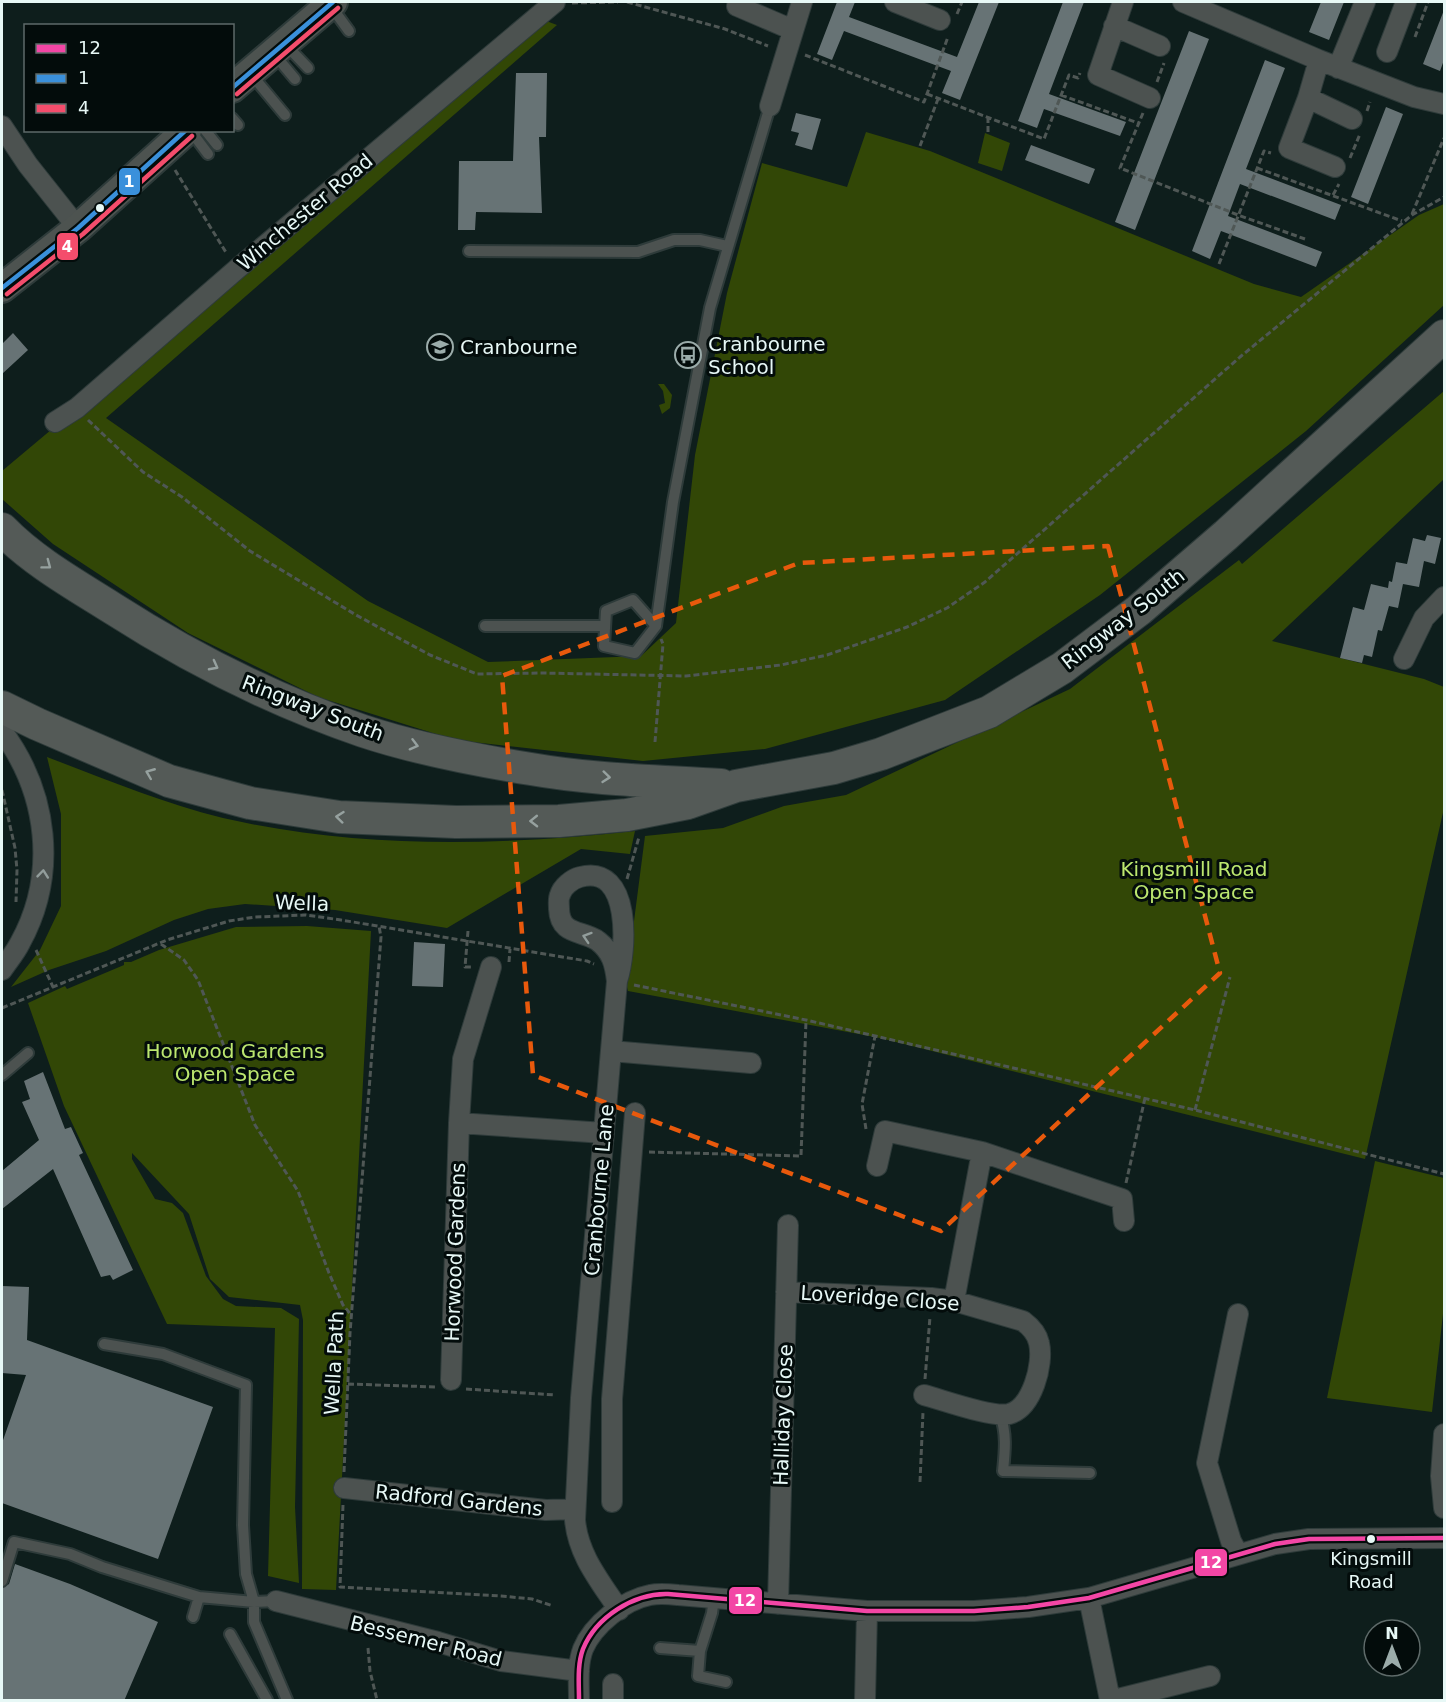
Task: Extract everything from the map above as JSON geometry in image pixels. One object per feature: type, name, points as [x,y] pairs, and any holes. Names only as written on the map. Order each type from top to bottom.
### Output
[{"type":"main road","name":"Ringway South","points":[[2,707],[170,781],[250,803],[339,818],[456,822],[559,821],[627,815],[687,803],[736,786],[834,768],[881,754],[989,712],[1062,668],[1139,610],[1227,535],[1444,336]]},
{"type":"main road","name":"Ringway South","points":[[2,529],[51,569],[146,630],[234,677],[301,708],[365,732],[447,753],[533,770],[736,786]]},
{"type":"street","points":[[739,2],[737,6],[793,30]]},
{"type":"street","points":[[770,106],[802,2]]},
{"type":"street","points":[[895,2],[948,25]]},
{"type":"street","points":[[1123,2],[1098,75],[1150,98]]},
{"type":"street","points":[[1183,2],[1338,68],[1414,97],[1444,104]]},
{"type":"street","points":[[1338,68],[1365,2]]},
{"type":"street","points":[[1387,52],[1406,2]]},
{"type":"street","points":[[241,80],[331,3]]},
{"type":"street","name":"Winchester Road","points":[[54,422],[77,408],[237,269],[554,3]]},
{"type":"street","points":[[1114,26],[1163,53]]},
{"type":"street","points":[[1319,60],[1308,98],[1289,148],[1342,169]]},
{"type":"street","points":[[1308,98],[1360,122]]},
{"type":"street","points":[[2,126],[28,165],[78,228]]},
{"type":"street","points":[[2,288],[78,228],[186,132]]},
{"type":"street","points":[[1404,659],[1424,618],[1444,597]]},
{"type":"street","points":[[2,731],[17,754],[31,785],[40,818],[44,846],[44,870],[36,906],[20,943],[2,967]]},
{"type":"street","name":"Cranbourne Lane","points":[[620,1610],[584,1555],[576,1534],[575,1509],[580,1398],[611,1051],[623,983],[621,970],[624,920],[613,885],[600,877],[590,875],[577,878],[567,884],[560,894],[559,915],[564,924],[573,932],[597,940],[612,956],[623,983]]},
{"type":"street","name":"Horwood Gardens","points":[[450,1380],[459,1123],[464,1059],[491,967]]},
{"type":"street","points":[[611,1051],[751,1063]]},
{"type":"street","name":"Cranbourne Lane","points":[[612,1502],[612,1399],[635,1113]]},
{"type":"street","points":[[459,1123],[604,1133]]},
{"type":"street","points":[[877,1167],[885,1131],[982,1152],[1122,1199],[1124,1221]]},
{"type":"street","points":[[954,1301],[982,1152]]},
{"type":"street","name":"Halliday Close","points":[[778,1605],[788,1225]]},
{"type":"street","name":"Loveridge Close","points":[[786,1292],[931,1298],[954,1301],[1023,1321],[1031,1326],[1036,1335],[1040,1351],[1039,1364],[1031,1394],[1016,1412],[1008,1415],[1000,1414]]},
{"type":"street","points":[[1238,1314],[1207,1463],[1231,1541],[1238,1554]]},
{"type":"street","points":[[924,1395],[1000,1414]]},
{"type":"street","points":[[580,1398],[612,1399]]},
{"type":"street","points":[[1444,1434],[1442,1476],[1444,1508]]},
{"type":"street","name":"Radford Gardens","points":[[344,1488],[546,1510],[575,1509]]},
{"type":"street","points":[[579,1701],[582,1651],[596,1627],[607,1617],[648,1595],[660,1594],[867,1611],[974,1611],[1055,1604],[1089,1598],[1275,1544],[1309,1539],[1444,1538]]},
{"type":"street","points":[[1089,1598],[1112,1701],[1210,1676]]},
{"type":"street","name":"Bessemer Road","points":[[276,1601],[438,1642],[501,1661],[579,1671]]},
{"type":"street","points":[[865,1701],[867,1611]]},
{"type":"lane","points":[[331,3],[349,31]]},
{"type":"lane","points":[[279,48],[308,68]]},
{"type":"lane","points":[[279,48],[295,79]]},
{"type":"lane","points":[[241,80],[285,115]]},
{"type":"lane","points":[[656,626],[633,600],[606,611],[604,646],[635,653],[656,626],[673,502],[710,309],[770,106]]},
{"type":"lane","points":[[190,132],[208,154]]},
{"type":"lane","points":[[207,132],[217,145]]},
{"type":"lane","points":[[469,250],[638,252],[674,240],[700,240],[727,246]]},
{"type":"lane","points":[[485,626],[605,626]]},
{"type":"lane","points":[[2,1075],[28,1053]]},
{"type":"lane","points":[[104,1344],[164,1354],[246,1385],[243,1525],[246,1574],[254,1602],[254,1622],[287,1701]]},
{"type":"lane","points":[[1000,1414],[1006,1442],[1003,1471],[1090,1473]]},
{"type":"lane","points":[[2,1581],[14,1542],[70,1554],[102,1567],[199,1597],[254,1602],[276,1601]]},
{"type":"lane","points":[[194,1617],[199,1597]]},
{"type":"lane","points":[[714,1598],[712,1613],[700,1651],[698,1676],[726,1682]]},
{"type":"lane","points":[[230,1634],[267,1701]]},
{"type":"lane","points":[[660,1648],[700,1651]]},
{"type":"path","points":[[554,3],[618,2]]},
{"type":"path","points":[[627,2],[725,29],[768,46]]},
{"type":"path","points":[[795,51],[924,102],[948,25],[962,2]]},
{"type":"path","points":[[1415,38],[1428,2]]},
{"type":"path","points":[[1163,53],[1150,98],[1120,168],[1305,239]]},
{"type":"path","points":[[927,94],[1044,139],[1069,75],[1078,78],[1082,67]]},
{"type":"path","points":[[1061,95],[1138,123]]},
{"type":"path","points":[[920,146],[938,99]]},
{"type":"path","points":[[1333,195],[1360,122],[1370,102]]},
{"type":"path","points":[[988,117],[988,135]]},
{"type":"path","points":[[1412,214],[1444,138]]},
{"type":"path","points":[[171,164],[237,269]]},
{"type":"path","points":[[1219,264],[1257,168],[1403,222]]},
{"type":"path","points":[[77,408],[143,472],[182,497],[250,551],[356,615],[430,656],[477,674],[686,676],[781,665],[827,655],[907,627],[947,608],[985,582],[1240,357],[1412,214],[1444,197]]},
{"type":"path","points":[[655,742],[663,644]]},
{"type":"path","points":[[2,790],[15,848],[17,907]]},
{"type":"path","points":[[634,858],[640,833]]},
{"type":"path","name":"Wella","points":[[2,1008],[161,943],[203,928],[255,917],[306,915],[379,926],[587,961],[594,964],[597,974]]},
{"type":"path","name":"Wella Path","points":[[379,926],[381,938],[352,1316],[340,1587],[501,1596],[532,1599],[553,1606]]},
{"type":"path","points":[[465,967],[468,931]]},
{"type":"path","points":[[161,943],[184,960],[198,980],[255,1125],[298,1191],[329,1273],[343,1305],[352,1316]]},
{"type":"path","points":[[34,945],[53,987]]},
{"type":"path","points":[[1195,1110],[1230,977]]},
{"type":"path","points":[[623,983],[806,1020],[1145,1098],[1444,1174]]},
{"type":"path","points":[[633,1152],[801,1156],[806,1020]]},
{"type":"path","points":[[875,1036],[862,1104],[866,1129],[885,1131]]},
{"type":"path","points":[[1122,1199],[1145,1098]]},
{"type":"path","points":[[368,1648],[370,1671],[378,1701]]},
{"type":"highlighted area","points":[[1108,546],[1220,973],[941,1231],[533,1075],[502,676],[799,563]]},
{"type":"green space","points":[[541,19],[557,25],[106,418],[368,601],[488,662],[641,656],[676,623],[695,455],[727,293],[762,163],[847,187],[866,132],[930,151],[1254,284],[1301,297],[1419,215],[1444,204],[1444,305],[1306,431],[1100,595],[945,700],[765,749],[643,761],[455,740],[318,697],[188,633],[53,544],[2,499],[2,471]]},
{"type":"green space","points":[[985,133],[1010,143],[1002,171],[978,163]]},
{"type":"green space","points":[[658,384],[664,384],[672,395],[670,408],[662,414],[659,405],[665,403],[663,391]]},
{"type":"green space","name":"Kingsmill Road Open Space","points":[[1444,391],[1444,479],[1272,641],[1424,679],[1444,687],[1444,808],[1365,1159],[880,1038],[628,991],[626,983],[645,836],[723,828],[784,806],[846,795],[1070,689],[1239,560],[1242,564]]},
{"type":"green space","points":[[47,757],[200,812],[274,828],[325,835],[377,840],[480,842],[635,831],[630,854],[581,849],[447,928],[335,910],[245,904],[208,909],[174,920],[106,951],[49,970],[11,987],[40,950],[61,906],[61,814]]},
{"type":"green space","name":"Horwood Gardens Open Space","points":[[307,926],[371,931],[336,1590],[302,1589],[303,1320],[300,1305],[229,1297],[210,1279],[189,1214],[132,1153],[132,1159],[155,1199],[172,1203],[183,1213],[206,1276],[223,1299],[236,1306],[281,1308],[299,1319],[295,1507],[299,1583],[268,1576],[275,1328],[167,1324],[64,1106],[28,1003],[65,986],[67,989],[124,965],[124,962],[131,962],[159,950],[236,927]]},
{"type":"green space","points":[[1375,1161],[1444,1178],[1444,1305],[1432,1412],[1327,1398]]},
{"type":"building","points":[[837,2],[855,2],[849,17],[957,57],[979,2],[999,2],[960,100],[942,93],[951,71],[844,31],[832,60],[817,54]]},
{"type":"building","points":[[1063,2],[1084,2],[1049,94],[1126,122],[1120,136],[1044,109],[1037,128],[1018,121]]},
{"type":"building","points":[[1321,2],[1344,2],[1329,40],[1309,32]]},
{"type":"building","points":[[1444,10],[1444,60],[1440,71],[1423,64]]},
{"type":"building","points":[[1189,31],[1209,39],[1135,230],[1115,222]]},
{"type":"building","points":[[1265,60],[1285,68],[1246,169],[1341,205],[1335,220],[1240,184],[1228,216],[1322,252],[1316,267],[1221,231],[1210,259],[1192,251]]},
{"type":"building","points":[[516,73],[547,73],[546,137],[539,137],[542,213],[476,212],[475,230],[458,230],[459,161],[513,161]]},
{"type":"building","points":[[1386,107],[1403,114],[1368,204],[1351,197]]},
{"type":"building","points":[[796,113],[821,119],[812,150],[795,145],[799,133],[791,131]]},
{"type":"building","points":[[1031,145],[1095,169],[1089,184],[1025,160]]},
{"type":"building","points":[[13,333],[28,350],[2,374],[2,344]]},
{"type":"building","points":[[1427,535],[1441,538],[1435,564],[1424,561],[1419,587],[1403,584],[1398,608],[1389,606],[1382,631],[1378,630],[1372,657],[1364,655],[1362,663],[1340,658],[1353,607],[1364,610],[1371,584],[1388,588],[1389,581],[1392,582],[1396,562],[1407,564],[1413,538],[1425,541]]},
{"type":"building","points":[[414,942],[445,944],[443,987],[412,986]]},
{"type":"building","points":[[43,1072],[65,1129],[71,1127],[83,1153],[79,1155],[133,1270],[113,1280],[110,1275],[101,1277],[53,1169],[2,1209],[2,1171],[39,1140],[22,1102],[30,1099],[24,1081]]},
{"type":"building","points":[[2,1286],[29,1287],[27,1340],[213,1407],[158,1559],[2,1503],[2,1443],[26,1375],[2,1373]]},
{"type":"building","points":[[15,1564],[70,1584],[158,1622],[124,1701],[2,1701],[2,1588],[9,1584]]},
{"type":"transit line","name":"1","points":[[234,86],[333,2]]},
{"type":"transit line","name":"4","points":[[237,94],[338,8]]},
{"type":"transit line","name":"1","points":[[2,288],[78,228],[184,132]]},
{"type":"transit line","name":"4","points":[[7,294],[83,234],[192,136]]},
{"type":"transit line","name":"12","points":[[579,1700],[580,1661],[589,1637],[607,1617],[618,1609],[655,1595],[668,1594],[867,1611],[974,1611],[1028,1607],[1089,1598],[1275,1544],[1309,1539],[1444,1538]]},
{"type":"place","name":"Cranbourne","points":[[440,347]]},
{"type":"place","name":"Cranbourne School","points":[[688,355]]},
{"type":"place","name":"Kingsmill Road","points":[[1371,1539]]}]
